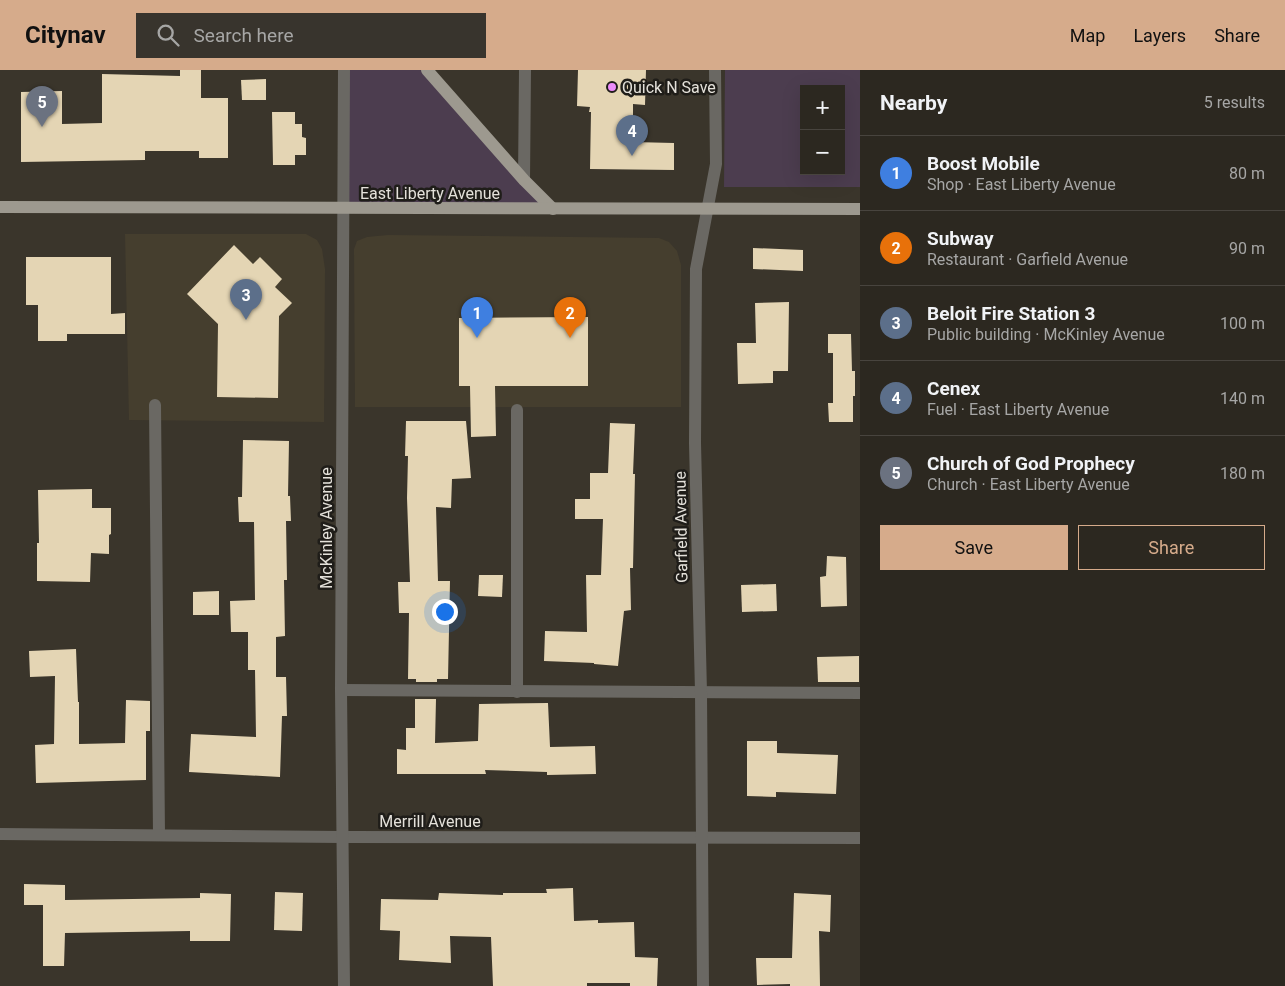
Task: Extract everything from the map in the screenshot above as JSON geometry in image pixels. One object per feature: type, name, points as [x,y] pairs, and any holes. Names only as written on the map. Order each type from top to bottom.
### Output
[{"type":"main road","points":[[427,70],[524,180],[553,209]]},
{"type":"main road","name":"East Liberty Avenue","points":[[0,207],[860,209]]},
{"type":"street","name":"McKinley Avenue","points":[[344,70],[341,690],[344,986]]},
{"type":"street","points":[[524,180],[525,70]]},
{"type":"street","name":"Garfield Avenue","points":[[703,986],[701,692],[695,443],[696,269],[716,164],[715,70]]},
{"type":"street","points":[[155,405],[159,835]]},
{"type":"street","points":[[517,410],[517,692]]},
{"type":"street","points":[[341,690],[860,693]]},
{"type":"street","name":"Merrill Avenue","points":[[0,834],[860,838]]},
{"type":"shaded area","points":[[344,70],[427,70],[553,209],[343,209]]},
{"type":"shaded area","points":[[725,70],[860,70],[860,187],[724,187]]},
{"type":"shaded area","points":[[125,234],[306,234],[317,240],[322,249],[325,269],[324,422],[129,420]]},
{"type":"shaded area","points":[[388,235],[659,238],[669,242],[677,251],[681,265],[681,407],[355,407],[354,249],[357,241],[367,237]]},
{"type":"building","points":[[180,70],[201,70],[201,98],[228,98],[228,158],[199,158],[199,151],[145,151],[145,160],[21,162],[21,92],[62,91],[62,124],[102,123],[102,74],[180,76]]},
{"type":"building","points":[[578,70],[646,70],[645,105],[633,104],[633,142],[674,143],[674,170],[590,169],[591,112],[589,112],[590,107],[577,106]]},
{"type":"building","points":[[266,79],[266,100],[242,100],[241,80]]},
{"type":"building","points":[[272,112],[295,112],[295,124],[302,124],[302,137],[306,138],[306,155],[295,155],[295,165],[273,165]]},
{"type":"building","points":[[234,245],[253,264],[260,257],[282,279],[275,287],[292,303],[279,316],[278,398],[217,397],[218,324],[187,294]]},
{"type":"building","points":[[753,248],[803,250],[803,271],[753,269]]},
{"type":"building","points":[[26,257],[111,257],[111,314],[125,313],[125,334],[67,334],[67,341],[38,341],[38,305],[26,305]]},
{"type":"building","points":[[789,302],[788,371],[773,371],[773,383],[738,384],[737,343],[756,343],[755,303]]},
{"type":"building","points":[[588,317],[588,386],[495,386],[496,436],[471,437],[470,386],[459,386],[459,318]]},
{"type":"building","points":[[828,334],[851,334],[852,371],[855,371],[853,422],[829,422],[828,403],[833,403],[833,353],[828,353]]},
{"type":"building","points":[[406,421],[466,421],[471,478],[452,479],[451,508],[436,507],[438,581],[450,581],[448,679],[437,679],[437,682],[416,682],[416,679],[408,679],[409,613],[399,613],[398,582],[410,582],[407,498],[408,456],[405,456]]},
{"type":"building","points":[[610,423],[635,424],[633,568],[630,568],[631,610],[624,611],[618,666],[544,661],[545,631],[587,632],[586,575],[601,575],[603,519],[575,519],[575,499],[590,499],[590,473],[608,473]]},
{"type":"building","points":[[243,440],[289,441],[288,496],[290,496],[291,521],[286,521],[287,580],[284,580],[285,636],[276,637],[276,677],[286,677],[287,716],[282,716],[280,777],[189,772],[191,734],[256,737],[255,670],[248,670],[248,632],[231,632],[230,601],[255,600],[254,522],[239,522],[238,497],[242,497]]},
{"type":"building","points":[[92,489],[92,508],[111,508],[109,554],[91,553],[90,582],[37,581],[37,543],[39,543],[38,490]]},
{"type":"building","points":[[827,556],[846,557],[847,606],[821,607],[820,577],[826,576]]},
{"type":"building","points":[[479,575],[503,575],[502,597],[478,596]]},
{"type":"building","points":[[776,584],[777,611],[742,612],[741,585]]},
{"type":"building","points":[[219,591],[219,615],[193,615],[193,592]]},
{"type":"building","points":[[76,649],[79,744],[125,743],[126,700],[150,701],[150,731],[146,731],[146,780],[36,783],[35,745],[54,744],[55,676],[30,677],[29,651]]},
{"type":"building","points":[[859,656],[859,682],[818,682],[817,657]]},
{"type":"building","points":[[415,699],[436,699],[435,743],[478,741],[479,704],[548,703],[550,747],[595,746],[596,774],[547,775],[547,772],[485,770],[486,774],[397,774],[397,749],[406,750],[406,728],[415,728]]},
{"type":"building","points":[[747,741],[777,741],[777,753],[838,755],[836,794],[776,792],[776,797],[747,796]]},
{"type":"building","points":[[24,884],[65,885],[65,900],[200,898],[200,893],[231,894],[230,941],[190,941],[190,931],[65,933],[64,966],[43,966],[43,905],[24,905]]},
{"type":"building","points":[[573,888],[574,921],[598,920],[598,923],[634,922],[635,957],[658,958],[657,986],[630,986],[630,983],[587,983],[587,986],[493,986],[491,937],[450,936],[451,963],[399,960],[400,931],[380,930],[381,899],[438,900],[439,893],[503,895],[503,893],[547,893],[546,889]]},
{"type":"building","points":[[275,892],[303,893],[302,931],[274,930]]},
{"type":"building","points":[[794,893],[831,895],[830,932],[819,931],[820,986],[790,986],[790,984],[757,985],[756,958],[792,958]]},
{"type":"place","name":"Quick N Save","points":[[612,87]]},
{"type":"place","name":"Church of God Prophecy","points":[[42,127]]},
{"type":"place","name":"Cenex","points":[[632,156]]},
{"type":"place","name":"Beloit Fire Station 3","points":[[246,320]]},
{"type":"place","name":"Boost Mobile","points":[[477,338]]},
{"type":"place","name":"Subway","points":[[570,338]]}]
